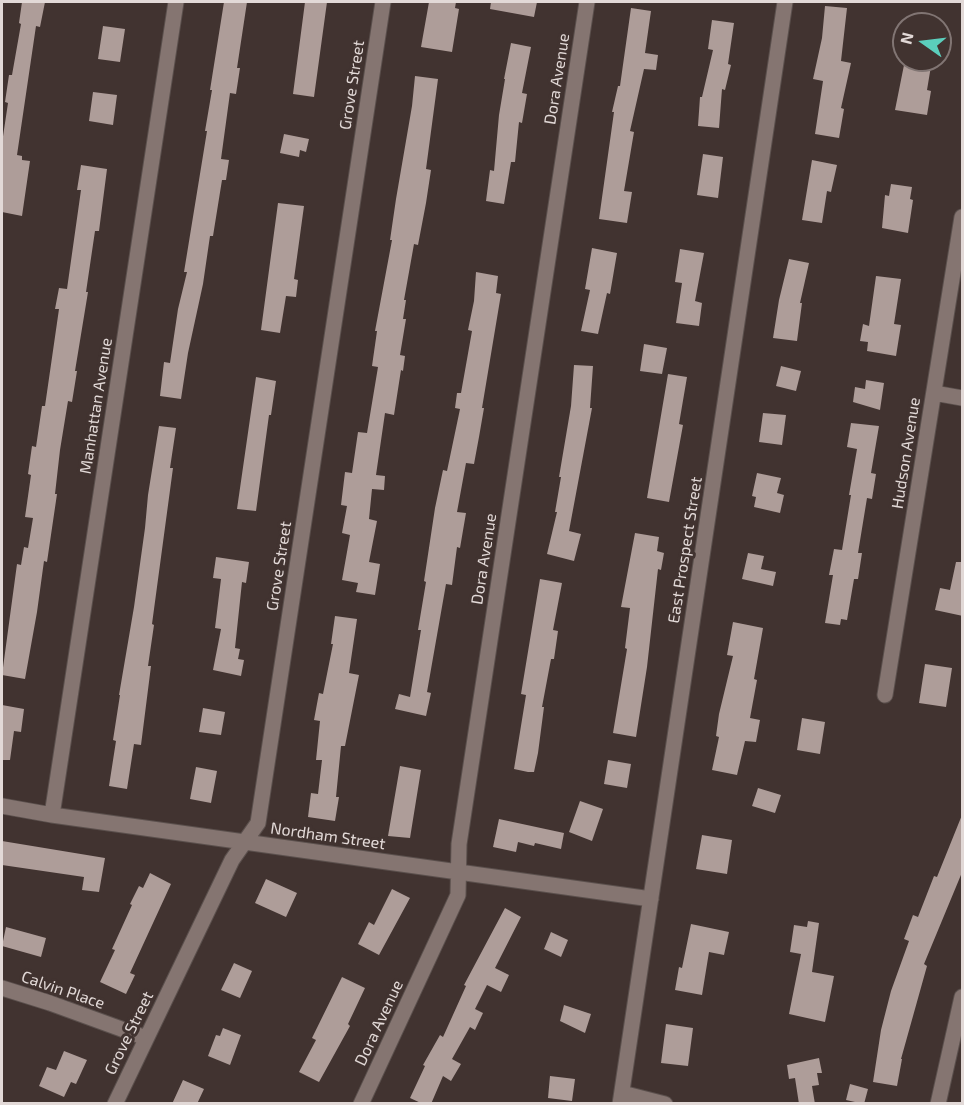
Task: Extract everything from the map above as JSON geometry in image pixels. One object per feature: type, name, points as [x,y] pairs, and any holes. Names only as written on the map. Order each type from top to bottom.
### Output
[{"type":"street","name":"Manhattan Avenue","points":[[52,815],[176,2]]},
{"type":"street","name":"Grove Street","points":[[115,1104],[232,860],[258,823],[383,2]]},
{"type":"street","name":"Dora Avenue","points":[[361,1104],[458,896],[459,844],[587,2]]},
{"type":"street","name":"East Prospect Street","points":[[621,1098],[785,2]]},
{"type":"street","name":"Hudson Avenue","points":[[885,695],[963,217]]},
{"type":"street","points":[[934,393],[963,398]]},
{"type":"street","name":"Nordham Street","points":[[2,806],[244,843],[651,899]]},
{"type":"street","name":"Calvin Place","points":[[2,988],[146,1038]]},
{"type":"street","points":[[938,1104],[963,997]]},
{"type":"street","points":[[621,1098],[665,1104]]},
{"type":"building","points":[[22,2],[45,2],[40,27],[36,26],[17,155],[22,156],[22,160],[30,161],[22,216],[2,212],[2,143],[8,103],[5,102],[21,24],[19,23]]},
{"type":"building","points":[[224,2],[247,2],[237,68],[240,68],[236,94],[230,93],[221,159],[229,160],[226,180],[222,180],[213,236],[210,236],[181,399],[160,396],[164,362],[170,363],[178,309],[187,272],[184,272],[207,131],[205,131],[212,90],[210,90]]},
{"type":"building","points":[[305,2],[327,2],[314,97],[293,94]]},
{"type":"building","points":[[429,2],[456,2],[455,8],[459,9],[452,52],[421,47]]},
{"type":"building","points":[[491,2],[537,2],[534,17],[490,9]]},
{"type":"building","points":[[825,6],[847,8],[841,61],[851,63],[841,108],[844,109],[839,138],[815,134],[823,81],[813,79],[822,38]]},
{"type":"building","points":[[631,8],[651,11],[645,53],[658,55],[656,70],[644,69],[630,131],[634,132],[624,191],[632,192],[627,223],[599,219],[614,112],[612,112],[618,86],[620,86]]},
{"type":"building","points":[[712,20],[734,23],[728,64],[731,65],[725,90],[722,89],[719,128],[698,126],[700,97],[702,97],[713,50],[708,49]]},
{"type":"building","points":[[103,26],[125,29],[120,62],[98,59]]},
{"type":"building","points":[[511,43],[531,47],[522,93],[527,94],[522,123],[519,122],[515,162],[511,162],[504,204],[486,201],[490,170],[494,171],[499,115]]},
{"type":"building","points":[[903,72],[930,72],[927,90],[931,91],[927,115],[895,110]]},
{"type":"building","points":[[415,76],[438,79],[426,169],[431,170],[418,245],[414,244],[404,300],[406,300],[403,319],[406,319],[400,355],[405,356],[403,371],[401,370],[394,415],[385,413],[376,475],[385,476],[384,490],[372,489],[369,519],[377,521],[369,562],[380,564],[375,595],[356,592],[358,583],[342,580],[350,535],[342,533],[347,506],[341,505],[345,472],[352,473],[358,432],[367,433],[378,367],[372,366],[377,331],[375,331],[392,240],[390,240]]},
{"type":"building","points":[[93,92],[117,95],[113,125],[89,121]]},
{"type":"building","points":[[284,134],[309,139],[306,152],[300,150],[299,157],[280,153]]},
{"type":"building","points":[[703,154],[723,157],[718,198],[697,195]]},
{"type":"building","points":[[812,160],[837,165],[831,192],[827,191],[822,223],[802,220]]},
{"type":"building","points":[[81,165],[107,169],[99,231],[95,231],[72,402],[68,401],[60,450],[55,494],[57,494],[47,562],[44,561],[25,679],[2,675],[17,564],[21,565],[24,547],[28,548],[33,518],[25,517],[31,475],[28,474],[32,446],[36,447],[42,406],[45,406],[59,309],[55,309],[59,288],[67,289],[81,190],[77,190]]},
{"type":"building","points":[[891,184],[912,187],[910,199],[913,200],[908,233],[882,228],[885,195],[889,196]]},
{"type":"building","points":[[278,203],[304,206],[294,279],[298,280],[296,297],[286,296],[280,333],[261,330]]},
{"type":"building","points":[[592,248],[617,253],[610,294],[607,293],[598,334],[581,331],[590,290],[585,289]]},
{"type":"building","points":[[680,249],[704,253],[695,301],[702,303],[699,326],[676,323],[682,283],[675,282]]},
{"type":"building","points":[[789,259],[809,263],[800,303],[802,303],[797,341],[773,338]]},
{"type":"building","points":[[476,272],[498,276],[496,293],[501,294],[474,464],[466,463],[457,512],[466,513],[460,548],[457,547],[452,585],[446,584],[427,692],[431,693],[426,716],[395,709],[399,694],[410,697],[421,630],[418,630],[435,508],[443,470],[447,471],[460,409],[455,408],[457,393],[461,393],[472,331],[468,330],[474,301]]},
{"type":"building","points":[[876,276],[901,279],[894,324],[901,325],[896,356],[867,351],[868,342],[860,341],[863,324],[869,326]]},
{"type":"building","points":[[644,344],[667,348],[662,374],[640,371]]},
{"type":"building","points":[[574,365],[593,366],[590,408],[592,408],[569,531],[581,534],[574,561],[547,554],[557,512],[555,512],[561,477],[559,477],[571,406]]},
{"type":"building","points":[[781,366],[801,371],[796,391],[776,386]]},
{"type":"building","points":[[668,374],[687,377],[679,424],[683,425],[669,502],[647,498]]},
{"type":"building","points":[[256,377],[276,381],[256,511],[237,509]]},
{"type":"building","points":[[866,380],[884,383],[880,410],[853,402],[855,387],[865,389]]},
{"type":"building","points":[[763,413],[786,415],[782,445],[759,442]]},
{"type":"building","points":[[851,423],[879,426],[871,473],[876,474],[872,499],[867,498],[858,553],[862,553],[858,579],[854,579],[847,620],[841,619],[840,625],[825,623],[833,575],[829,575],[834,549],[842,550],[857,449],[847,447]]},
{"type":"building","points":[[159,426],[176,428],[170,468],[173,468],[152,624],[154,625],[148,666],[151,666],[141,745],[134,744],[127,789],[109,786],[116,741],[113,740]]},
{"type":"building","points":[[757,473],[781,478],[777,493],[784,495],[780,513],[754,507],[756,497],[752,496]]},
{"type":"building","points":[[635,533],[659,537],[657,551],[664,553],[661,570],[658,569],[647,667],[636,737],[613,733],[627,649],[625,648],[630,608],[621,607]]},
{"type":"building","points":[[748,553],[764,556],[761,569],[776,572],[773,586],[742,579]]},
{"type":"building","points":[[216,557],[249,562],[246,583],[242,582],[235,648],[240,649],[238,659],[244,660],[241,676],[213,670],[221,629],[215,628],[221,579],[213,578]]},
{"type":"building","points":[[956,562],[963,562],[963,616],[935,610],[940,588],[950,590]]},
{"type":"building","points":[[540,579],[562,583],[553,630],[558,631],[554,659],[551,659],[542,707],[544,707],[538,753],[534,772],[528,772],[514,769],[526,695],[521,694]]},
{"type":"building","points":[[335,616],[357,619],[349,673],[359,675],[345,746],[341,746],[336,797],[339,797],[335,821],[308,817],[311,793],[318,794],[322,760],[316,760],[320,721],[314,720],[319,693],[323,694],[333,644],[331,644]]},
{"type":"building","points":[[733,622],[763,628],[750,718],[760,720],[756,742],[745,741],[737,775],[712,770],[719,737],[716,736],[719,714],[733,656],[727,655]]},
{"type":"building","points":[[925,664],[952,668],[946,707],[919,703]]},
{"type":"building","points":[[2,705],[24,709],[21,732],[14,731],[10,760],[2,760]]},
{"type":"building","points":[[203,708],[225,712],[221,735],[199,732]]},
{"type":"building","points":[[802,718],[825,722],[820,754],[797,750]]},
{"type":"building","points":[[608,760],[631,764],[627,788],[604,784]]},
{"type":"building","points":[[400,766],[421,770],[410,838],[388,836]]},
{"type":"building","points":[[196,767],[217,771],[211,803],[190,799]]},
{"type":"building","points":[[758,788],[781,795],[775,813],[752,806]]},
{"type":"building","points":[[580,801],[603,809],[592,841],[569,832]]},
{"type":"building","points":[[962,815],[963,870],[924,964],[927,966],[901,1059],[897,1086],[873,1082],[881,1030],[891,991],[909,941],[904,939],[913,915],[918,917],[934,876],[937,877]]},
{"type":"building","points":[[499,819],[564,833],[561,849],[518,842],[516,852],[493,847]]},
{"type":"building","points":[[702,835],[732,840],[727,874],[696,869]]},
{"type":"building","points":[[2,841],[105,858],[99,892],[82,890],[84,877],[2,865]]},
{"type":"building","points":[[150,873],[171,884],[130,973],[135,975],[126,994],[100,982],[115,950],[112,949],[132,905],[130,904],[139,886],[143,888]]},
{"type":"building","points":[[266,879],[297,893],[286,917],[255,903]]},
{"type":"building","points":[[392,889],[410,898],[379,955],[358,944],[369,922],[374,925]]},
{"type":"building","points":[[505,908],[521,917],[495,968],[509,975],[501,992],[487,985],[475,1009],[483,1013],[475,1030],[470,1027],[452,1059],[461,1064],[451,1081],[443,1076],[431,1104],[423,1104],[410,1098],[425,1066],[423,1065],[440,1035],[443,1037],[466,986],[464,985]]},
{"type":"building","points":[[808,921],[819,923],[812,972],[834,976],[825,1022],[789,1014],[801,954],[790,952],[794,925],[807,927]]},
{"type":"building","points":[[691,924],[729,932],[724,955],[709,952],[702,995],[675,990]]},
{"type":"building","points":[[6,927],[46,938],[41,957],[2,946]]},
{"type":"building","points":[[551,932],[568,940],[561,957],[544,949]]},
{"type":"building","points":[[234,963],[252,971],[240,998],[221,990]]},
{"type":"building","points":[[342,977],[365,988],[348,1024],[350,1026],[319,1082],[299,1072],[316,1040],[312,1038]]},
{"type":"building","points":[[564,1005],[591,1014],[585,1033],[560,1021]]},
{"type":"building","points":[[666,1024],[693,1028],[688,1066],[661,1063]]},
{"type":"building","points":[[223,1028],[241,1035],[230,1065],[208,1056],[216,1035],[220,1036]]},
{"type":"building","points":[[64,1051],[87,1060],[76,1084],[71,1082],[64,1097],[39,1086],[47,1067],[56,1070]]},
{"type":"building","points":[[819,1058],[822,1073],[817,1073],[819,1085],[812,1086],[815,1104],[799,1104],[795,1078],[789,1079],[787,1065]]},
{"type":"building","points":[[550,1076],[575,1079],[572,1101],[548,1098]]},
{"type":"building","points":[[183,1080],[204,1089],[197,1104],[172,1104]]},
{"type":"building","points":[[850,1084],[868,1089],[864,1104],[846,1100]]}]
